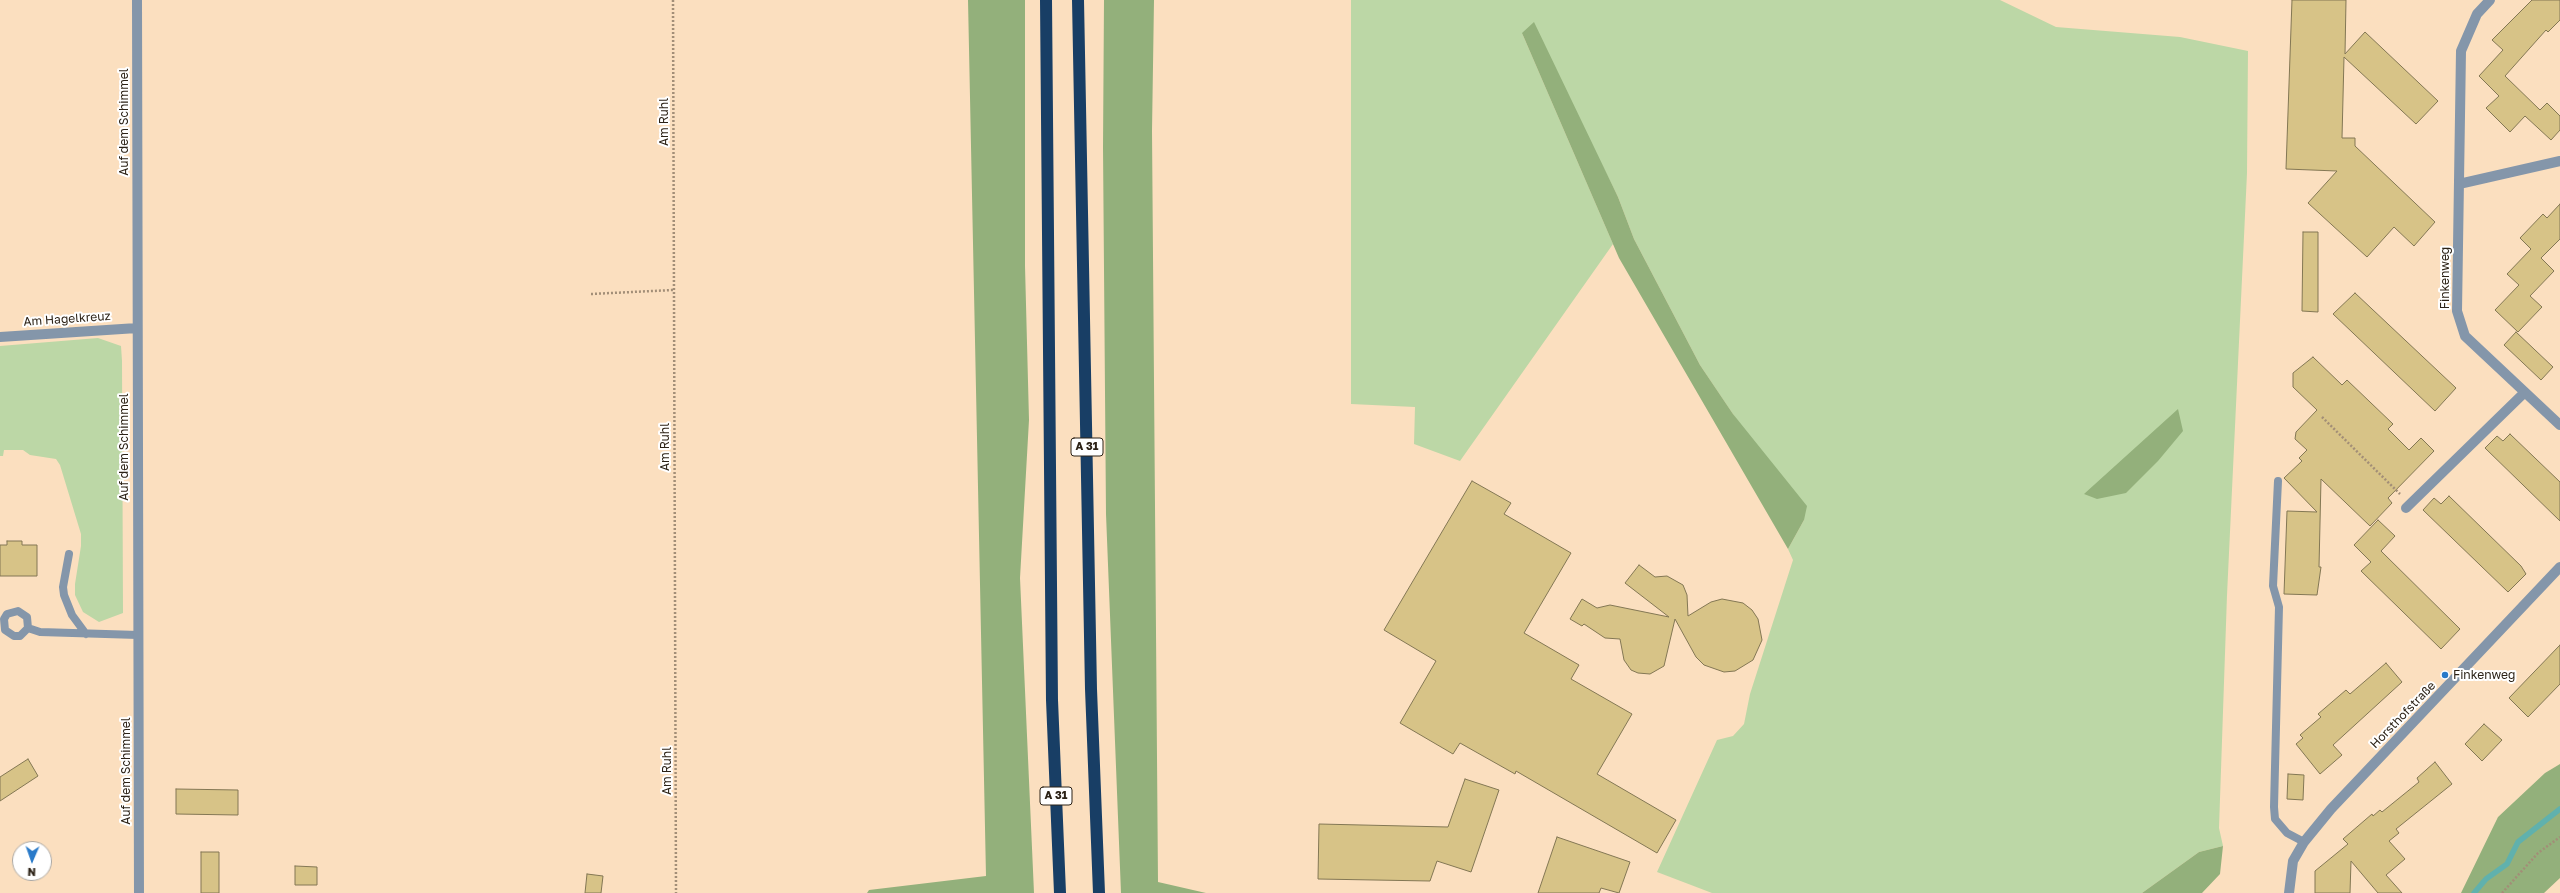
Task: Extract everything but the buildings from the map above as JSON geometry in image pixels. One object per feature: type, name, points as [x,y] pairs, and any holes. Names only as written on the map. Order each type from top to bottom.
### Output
[{"type":"highway","name":"A 31","points":[[1046,0],[1052,700],[1060,893]]},
{"type":"highway","name":"A 31","points":[[1078,0],[1091,681],[1099,893]]},
{"type":"street","name":"Auf dem Schimmel","points":[[137,0],[139,893]]},
{"type":"street","name":"Finkenweg","points":[[2490,0],[2477,14],[2461,51],[2456,311],[2465,336],[2524,393],[2560,425]]},
{"type":"street","points":[[2459,184],[2560,161]]},
{"type":"street","name":"Am Hagelkreuz","points":[[0,337],[137,328]]},
{"type":"street","points":[[2408,506],[2524,393]]},
{"type":"street","name":"Horsthofstraße","points":[[2289,893],[2293,861],[2304,842],[2331,808],[2560,567]]},
{"type":"lane","points":[[2278,481],[2273,586],[2279,608],[2274,807],[2275,819],[2287,833],[2304,842]]},
{"type":"lane","points":[[69,554],[63,587],[64,595],[72,615],[86,634]]},
{"type":"lane","points":[[28,628],[40,632],[138,635]]},
{"type":"path","name":"Am Ruhl","points":[[673,0],[676,893]]},
{"type":"path","points":[[591,294],[673,290]]},
{"type":"path","points":[[2322,417],[2408,506]]},
{"type":"path","points":[[2502,893],[2538,852],[2560,837]]},
{"type":"green space","points":[[968,0],[1025,0],[1025,266],[1029,420],[1020,578],[1034,893],[867,893],[869,890],[986,876]]},
{"type":"green space","points":[[1104,0],[1154,0],[1152,131],[1158,882],[1206,893],[1121,893],[1106,514],[1103,147]]},
{"type":"green space","points":[[1351,0],[2000,0],[2056,27],[2180,37],[2248,51],[2247,173],[2227,595],[2219,828],[2223,846],[2199,852],[2142,893],[1712,893],[1657,872],[1717,740],[1733,736],[1744,724],[1750,694],[1793,560],[1788,549],[1804,520],[1700,365],[1634,239],[1618,197],[1602,165],[1522,33],[1613,244],[1460,461],[1414,444],[1415,407],[1351,404]]},
{"type":"green space","points":[[1534,22],[1618,197],[1634,239],[1700,365],[1733,414],[1807,506],[1804,520],[1788,549],[1619,258],[1522,33]]},
{"type":"green space","points":[[98,338],[121,346],[123,613],[99,622],[83,612],[75,595],[81,534],[60,465],[56,459],[30,455],[23,450],[4,450],[3,456],[0,456],[0,346]]},
{"type":"green space","points":[[2178,409],[2183,431],[2158,461],[2126,493],[2097,499],[2084,494]]},
{"type":"green space","points":[[2560,764],[2560,878],[2544,893],[2461,893],[2498,817],[2545,773]]},
{"type":"green space","points":[[2223,846],[2220,874],[2202,893],[2142,893],[2199,852]]},
{"type":"waterway","points":[[2474,893],[2486,879],[2507,864],[2518,842],[2560,809]]},
{"type":"place","name":"Finkenweg","points":[[2445,675]]}]
